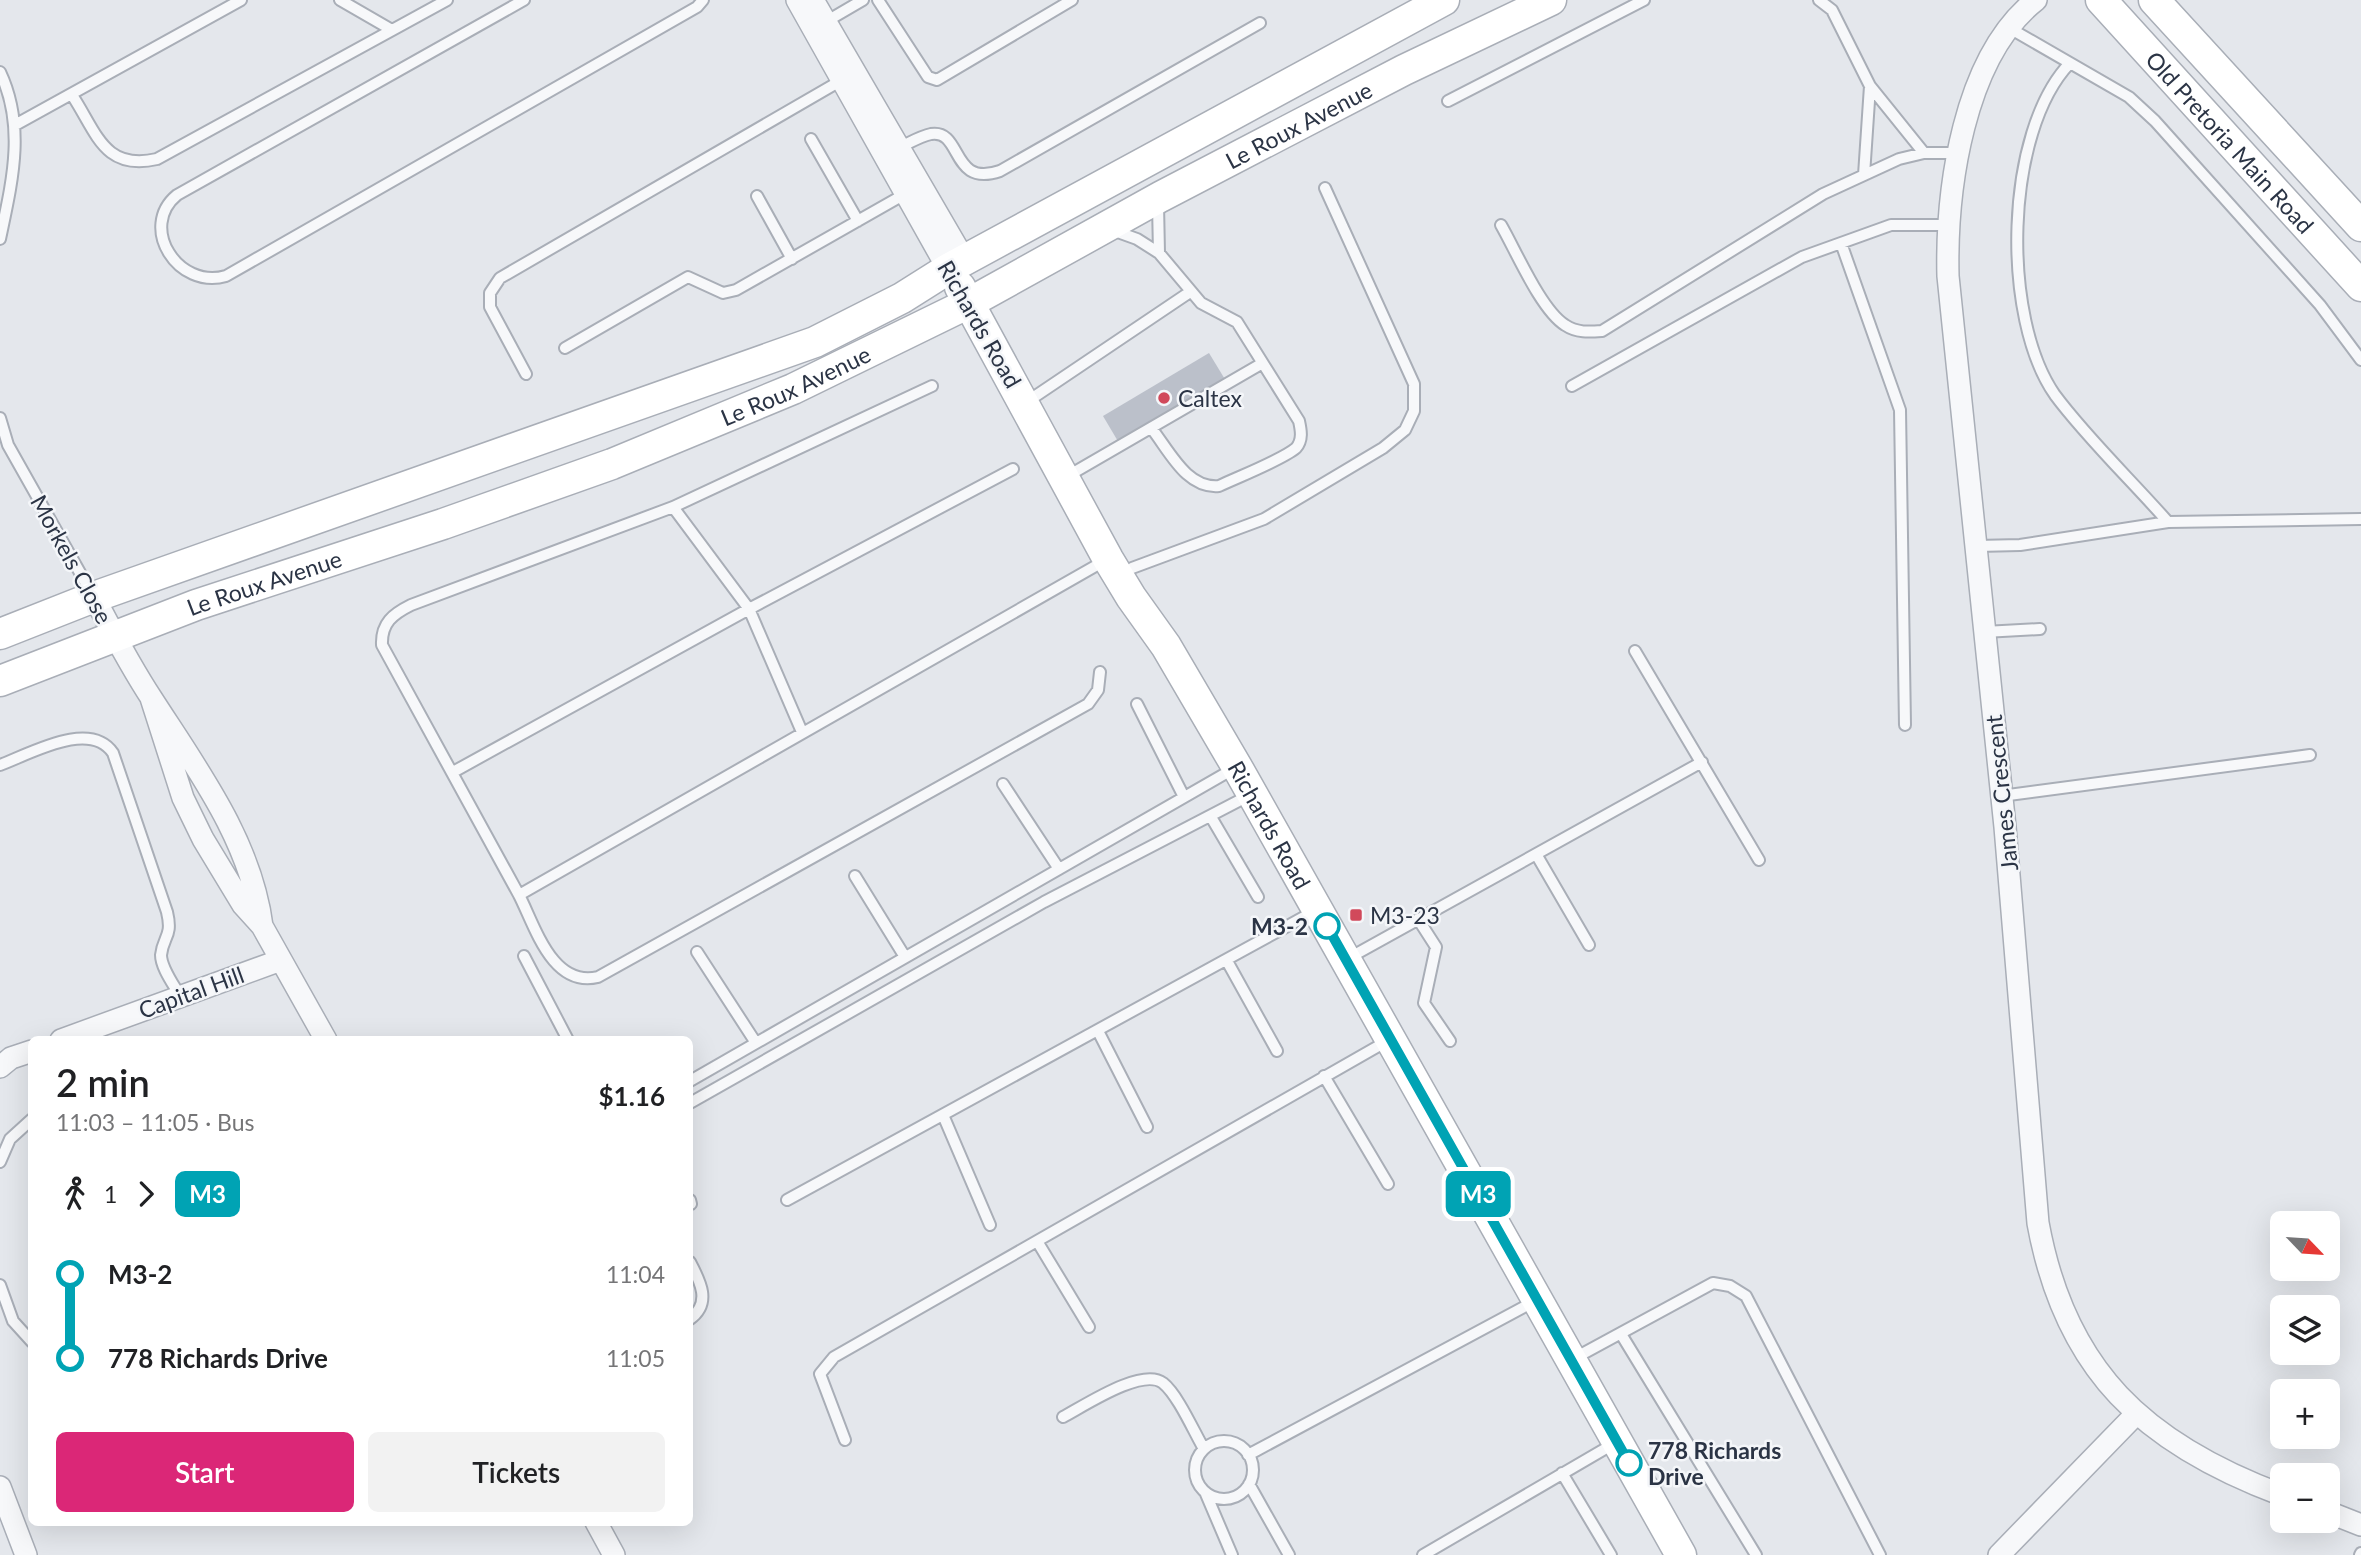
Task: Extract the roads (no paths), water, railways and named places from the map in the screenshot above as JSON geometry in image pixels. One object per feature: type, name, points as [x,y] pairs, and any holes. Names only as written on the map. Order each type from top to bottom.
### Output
[{"type":"main road","name":"Le Roux Avenue","points":[[0,634],[94,597],[815,342],[902,298],[957,265],[1444,0]]},
{"type":"main road","name":"Le Roux Avenue","points":[[0,681],[196,605],[443,524],[681,437],[804,384],[977,299],[1160,197],[1404,70],[1551,0]]},
{"type":"main road","name":"Old Pretoria Main Road","points":[[2101,0],[2361,286]]},
{"type":"main road","name":"Old Pretoria Main Road","points":[[2154,0],[2361,226]]},
{"type":"main road","name":"Richards Road","points":[[957,265],[1037,395],[1072,473]]},
{"type":"main road","name":"Richards Road","points":[[977,299],[1120,563],[1156,614],[1166,646],[1318,909],[1681,1555]]},
{"type":"street","name":"Richards Road","points":[[797,0],[905,194],[957,265]]},
{"type":"street","name":"Richards Road","points":[[813,0],[900,147],[957,265]]},
{"type":"street","name":"James Crescent","points":[[2036,0],[1999,41],[1986,65],[1960,153],[1946,225],[1960,410],[1977,546],[2043,1248],[2057,1292],[2081,1346],[2100,1376],[2136,1414],[2189,1451],[2231,1474],[2270,1490]]},
{"type":"street","name":"Morkels Close","points":[[94,597],[151,698],[187,750],[229,827],[259,898],[262,926]]},
{"type":"street","name":"Morkels Close","points":[[151,698],[183,798],[203,839],[243,905],[262,926],[324,1036]]},
{"type":"street","name":"Capital Hill","points":[[72,1036],[281,960]]},
{"type":"street","points":[[0,1067],[11,1058],[28,1052]]},
{"type":"street","points":[[1999,1555],[2136,1414]]},
{"type":"street","points":[[0,1487],[26,1555]]},
{"type":"street","points":[[2340,1517],[2361,1525]]},
{"type":"street","points":[[598,1526],[614,1555]]},
{"type":"lane","points":[[15,125],[241,0]]},
{"type":"lane","points":[[340,0],[392,30]]},
{"type":"lane","points":[[72,95],[112,155],[124,162],[140,163],[157,159],[447,0]]},
{"type":"lane","points":[[524,0],[177,195],[165,209],[162,222],[164,242],[174,260],[196,278],[212,280],[226,276],[697,7],[703,0]]},
{"type":"lane","points":[[827,21],[863,0]]},
{"type":"lane","points":[[878,0],[928,77],[937,80],[1072,0]]},
{"type":"lane","points":[[1448,101],[1644,0]]},
{"type":"lane","points":[[1819,0],[1832,10],[1870,86],[1924,153]]},
{"type":"lane","points":[[900,147],[931,134],[940,135],[948,140],[965,169],[972,173],[990,175],[1000,172],[1260,23]]},
{"type":"lane","points":[[2011,29],[2129,97],[2155,121],[2320,305],[2361,360]]},
{"type":"lane","points":[[2070,63],[2053,81],[2034,126],[2021,174],[2017,221],[2020,288],[2034,356],[2055,394],[2168,522]]},
{"type":"lane","points":[[0,72],[15,125],[16,150],[0,239]]},
{"type":"lane","points":[[526,374],[490,307],[490,293],[500,278],[842,80]]},
{"type":"lane","points":[[1864,175],[1870,86]]},
{"type":"lane","points":[[811,139],[858,221]]},
{"type":"lane","points":[[1501,225],[1549,309],[1564,325],[1582,332],[1602,331],[1823,194],[1899,159],[1924,153],[1960,153]]},
{"type":"lane","points":[[519,895],[802,732],[1120,563],[1264,519],[1383,448],[1405,430],[1415,411],[1414,384],[1325,188]]},
{"type":"lane","points":[[565,348],[688,277],[698,279],[723,293],[736,290],[905,194]]},
{"type":"lane","points":[[757,196],[792,258]]},
{"type":"lane","points":[[1159,253],[1156,217],[1160,197]]},
{"type":"lane","points":[[1572,386],[1802,257],[1891,225],[1946,225]]},
{"type":"lane","points":[[1104,228],[1123,232],[1159,253],[1201,303],[1237,322],[1299,421],[1299,442],[1289,452],[1219,486],[1204,486],[1193,481],[1152,429]]},
{"type":"lane","points":[[1841,243],[1900,410],[1905,725]]},
{"type":"lane","points":[[1037,395],[1191,292]]},
{"type":"lane","points":[[1072,473],[1152,429],[1261,363]]},
{"type":"lane","points":[[932,386],[673,507],[411,605],[390,617],[383,629],[382,645],[555,965],[579,978],[598,977],[1087,704],[1098,690],[1100,672]]},
{"type":"lane","name":"Morkels Close","points":[[0,418],[8,444],[94,597]]},
{"type":"lane","points":[[453,772],[749,609],[1013,470]]},
{"type":"lane","points":[[673,507],[749,609],[802,732]]},
{"type":"lane","points":[[1977,546],[2020,545],[2168,522],[2361,519]]},
{"type":"lane","points":[[1984,632],[2040,629]]},
{"type":"lane","points":[[1635,650],[1759,860]]},
{"type":"lane","points":[[1137,704],[1184,797]]},
{"type":"lane","points":[[0,765],[73,739],[92,738],[106,742],[113,753],[167,912],[171,929],[161,954],[180,996]]},
{"type":"lane","points":[[2001,796],[2310,755]]},
{"type":"lane","points":[[1346,959],[1702,762]]},
{"type":"lane","points":[[693,1079],[1237,767]]},
{"type":"lane","points":[[1003,784],[1059,869]]},
{"type":"lane","points":[[693,1101],[1044,902],[1252,794]]},
{"type":"lane","points":[[1211,817],[1258,897]]},
{"type":"lane","points":[[1536,854],[1589,945]]},
{"type":"lane","points":[[855,876],[905,957]]},
{"type":"lane","points":[[787,1200],[1318,909]]},
{"type":"lane","points":[[1418,919],[1436,947],[1424,1003],[1450,1041]]},
{"type":"lane","points":[[697,952],[756,1043]]},
{"type":"lane","points":[[524,956],[566,1036]]},
{"type":"lane","points":[[1227,961],[1277,1051]]},
{"type":"lane","points":[[1098,1031],[1147,1127]]},
{"type":"lane","points":[[845,1440],[820,1374],[825,1364],[1391,1038]]},
{"type":"lane","points":[[1324,1076],[1388,1184]]},
{"type":"lane","points":[[943,1115],[990,1225]]},
{"type":"lane","points":[[0,1163],[10,1139],[28,1123]]},
{"type":"lane","points":[[1037,1241],[1088,1327]]},
{"type":"lane","points":[[693,1268],[703,1287],[702,1303],[693,1315]]},
{"type":"lane","points":[[1572,1359],[1713,1283],[1730,1286],[1746,1296],[1880,1555]]},
{"type":"lane","points":[[0,1285],[13,1321],[28,1338]]},
{"type":"lane","points":[[1248,1455],[1538,1299]]},
{"type":"lane","points":[[1621,1334],[1756,1555]]},
{"type":"lane","points":[[1063,1417],[1135,1380],[1150,1379],[1163,1383],[1171,1393],[1204,1449]]},
{"type":"lane","points":[[1206,1493],[1215,1498],[1234,1497],[1249,1484],[1252,1474],[1248,1455],[1241,1448],[1223,1441],[1204,1449],[1195,1466],[1195,1477],[1206,1493],[1232,1555]]},
{"type":"lane","points":[[1423,1555],[1617,1442]]},
{"type":"lane","points":[[1562,1473],[1611,1555]]},
{"type":"lane","points":[[1249,1484],[1289,1555]]},
{"type":"place","name":"Caltex","points":[[1164,398]]},
{"type":"place","name":"M3-23","points":[[1356,915]]},
{"type":"place","name":"M3-2","points":[[1327,926]]},
{"type":"place","name":"778 Richards Drive","points":[[1629,1463]]}]
